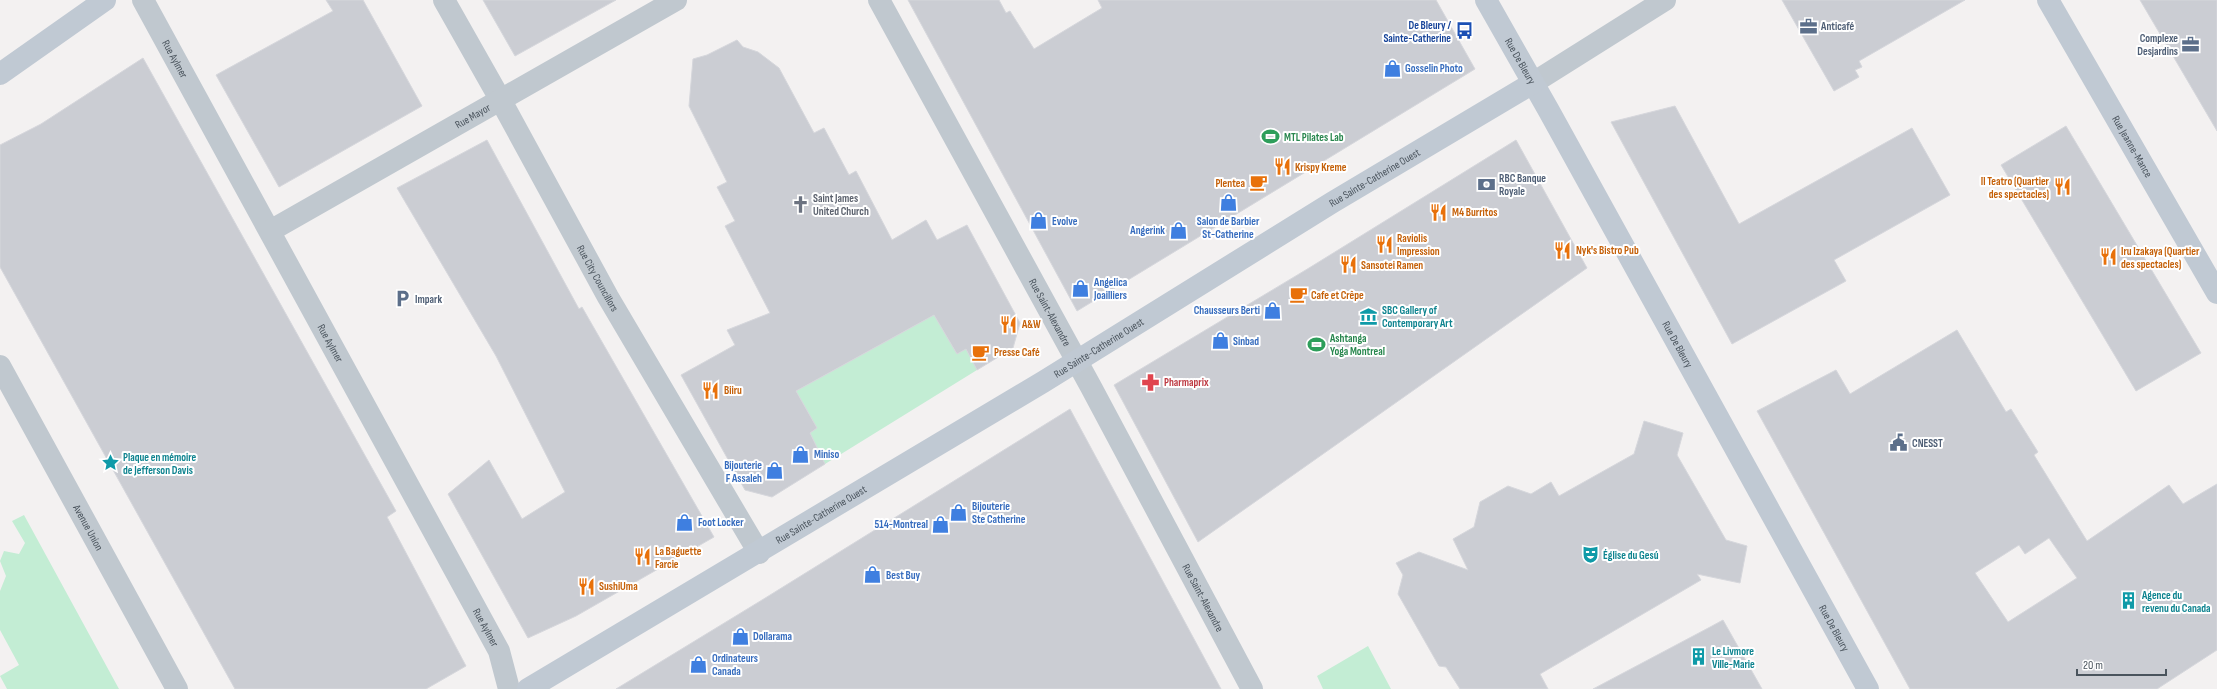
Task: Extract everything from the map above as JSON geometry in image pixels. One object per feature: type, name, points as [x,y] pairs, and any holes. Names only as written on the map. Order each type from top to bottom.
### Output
[{"type":"street","points":[[0,74],[105,0]]},
{"type":"street","name":"Rue Aylmer","points":[[143,0],[499,651],[509,689]]},
{"type":"street","name":"Rue City Councillors","points":[[444,0],[608,297],[759,553]]},
{"type":"street","name":"Rue Mayor","points":[[270,231],[676,0]]},
{"type":"street","name":"Rue Saint-Alexandre","points":[[879,0],[1077,362],[1252,689]]},
{"type":"street","name":"Rue De Bleury","points":[[1486,0],[1868,689]]},
{"type":"street","name":"Rue Sainte-Catherine Ouest","points":[[528,689],[759,553],[1077,362],[1333,202],[1533,83],[1665,0]]},
{"type":"street","name":"Rue Jeanne-Mance","points":[[2048,0],[2217,293]]},
{"type":"street","name":"Avenue Union","points":[[0,366],[177,689]]},
{"type":"green space","points":[[934,315],[957,354],[966,349],[977,370],[825,464],[810,433],[817,428],[796,391]]},
{"type":"green space","points":[[24,515],[119,689],[7,689],[0,676],[19,665],[0,630],[0,591],[6,576],[0,561],[4,551],[19,554],[25,543],[12,521]]},
{"type":"green space","points":[[1368,646],[1391,689],[1323,689],[1317,676]]},
{"type":"building","points":[[326,0],[363,0],[422,106],[279,187],[216,75],[333,11]]},
{"type":"building","points":[[483,0],[616,0],[515,56]]},
{"type":"building","points":[[908,0],[999,0],[1006,13],[1010,11],[1034,49],[1102,8],[1098,0],[1436,0],[1475,69],[1077,311]]},
{"type":"building","points":[[1782,0],[1965,0],[1859,61],[1862,67],[1855,70],[1859,77],[1834,91]]},
{"type":"building","name":"Complexe Desjardins","points":[[2140,0],[2217,0],[2217,131],[2183,73]]},
{"type":"building","points":[[737,40],[743,47],[758,52],[779,68],[814,133],[824,128],[849,175],[856,171],[892,240],[926,220],[937,240],[967,225],[1020,323],[1013,348],[977,370],[966,349],[957,354],[934,315],[796,391],[817,428],[810,433],[825,464],[772,497],[745,490],[681,375],[735,345],[727,330],[770,313],[725,226],[735,221],[717,187],[727,182],[689,106],[693,59],[707,55]]},
{"type":"building","points":[[143,58],[396,511],[387,517],[466,666],[426,689],[235,689],[0,267],[0,145],[41,124]]},
{"type":"building","points":[[1675,106],[1739,224],[1912,128],[1950,195],[1834,260],[1846,281],[1732,344],[1611,122]]},
{"type":"building","points":[[2066,126],[2201,353],[2136,391],[2001,165]]},
{"type":"building","points":[[487,140],[579,309],[582,307],[714,537],[576,616],[528,638],[448,494],[489,460],[522,519],[565,492],[496,356],[397,188]]},
{"type":"building","points":[[1516,140],[1587,268],[1198,542],[1114,385],[1309,268]]},
{"type":"building","points":[[1957,330],[2006,412],[2011,409],[2038,452],[2034,455],[2087,541],[2169,485],[2183,504],[2217,484],[2217,650],[2157,689],[1910,689],[1757,411],[1836,370],[1850,394]],"holes":[[[2049,538],[2077,578],[2008,622],[1975,573],[2019,545],[2025,554]]]},
{"type":"building","points":[[1070,409],[1221,689],[616,689],[762,600]]},
{"type":"building","name":"Église du Gesú","points":[[1644,421],[1683,433],[1677,455],[1726,540],[1747,546],[1740,583],[1697,574],[1701,580],[1540,674],[1548,689],[1460,689],[1446,667],[1439,666],[1398,594],[1403,575],[1396,563],[1419,552],[1468,570],[1453,539],[1474,527],[1480,502],[1508,486],[1531,494],[1551,482],[1559,496],[1634,454]]},
{"type":"building","name":"Le Livmore Ville-Marie","points":[[1723,620],[1762,689],[1593,689],[1712,626]]},
{"type":"place","name":"Anticafé","points":[[1808,26]]},
{"type":"place","name":"De Bleury / Sainte-Catherine","points":[[1464,31]]},
{"type":"place","name":"Complexe Desjardins","points":[[2191,44]]},
{"type":"place","name":"Gosselin Photo","points":[[1392,68]]},
{"type":"place","name":"MTL Pilates Lab","points":[[1271,137]]},
{"type":"place","name":"Krispy Kreme","points":[[1282,167]]},
{"type":"place","name":"Plentea","points":[[1258,183]]},
{"type":"place","name":"RBC Banque Royale","points":[[1486,184]]},
{"type":"place","name":"Il Teatro (Quartier des spectacles)","points":[[2062,187]]},
{"type":"place","name":"Salon de Barbier St-Catherine","points":[[1228,203]]},
{"type":"place","name":"Saint James United Church","points":[[800,204]]},
{"type":"place","name":"M4 Burritos","points":[[1439,212]]},
{"type":"place","name":"Evolve","points":[[1039,221]]},
{"type":"place","name":"Angerink","points":[[1178,230]]},
{"type":"place","name":"Raviolis Impression","points":[[1384,244]]},
{"type":"place","name":"Nyk's Bistro Pub","points":[[1563,250]]},
{"type":"place","name":"Iru Izakaya (Quartier des spectacles)","points":[[2108,257]]},
{"type":"place","name":"Sansotei Ramen","points":[[1348,265]]},
{"type":"place","name":"Angelica Joailliers","points":[[1081,288]]},
{"type":"place","name":"Cafe et Crêpe","points":[[1298,295]]},
{"type":"place","name":"Impark","points":[[402,299]]},
{"type":"place","name":"Chausseurs Berti","points":[[1273,310]]},
{"type":"place","name":"SBC Gallery of Contemporary Art","points":[[1369,316]]},
{"type":"place","name":"A&W","points":[[1009,324]]},
{"type":"place","name":"Sinbad","points":[[1220,341]]},
{"type":"place","name":"Ashtanga Yoga Montreal","points":[[1317,344]]},
{"type":"place","name":"Presse Café","points":[[981,352]]},
{"type":"place","name":"Pharmaprix","points":[[1151,382]]},
{"type":"place","name":"Biiru","points":[[711,390]]},
{"type":"place","name":"CNESST","points":[[1899,443]]},
{"type":"place","name":"Miniso","points":[[801,454]]},
{"type":"place","name":"Plaque en mémoire de Jefferson Davis","points":[[110,463]]},
{"type":"place","name":"Bijouterie F Assaleh","points":[[775,471]]},
{"type":"place","name":"Bijouterie Ste Catherine","points":[[959,512]]},
{"type":"place","name":"Foot Locker","points":[[685,522]]},
{"type":"place","name":"514-Montreal","points":[[941,524]]},
{"type":"place","name":"Église du Gesú","points":[[1590,555]]},
{"type":"place","name":"La Baguette Farcie","points":[[642,557]]},
{"type":"place","name":"Best Buy","points":[[873,575]]},
{"type":"place","name":"SushiUma","points":[[586,586]]},
{"type":"place","name":"Agence du revenu du Canada","points":[[2129,601]]},
{"type":"place","name":"Dollarama","points":[[740,636]]},
{"type":"place","name":"Le Livmore Ville-Marie","points":[[1699,657]]},
{"type":"place","name":"Ordinateurs Canada","points":[[699,664]]}]
